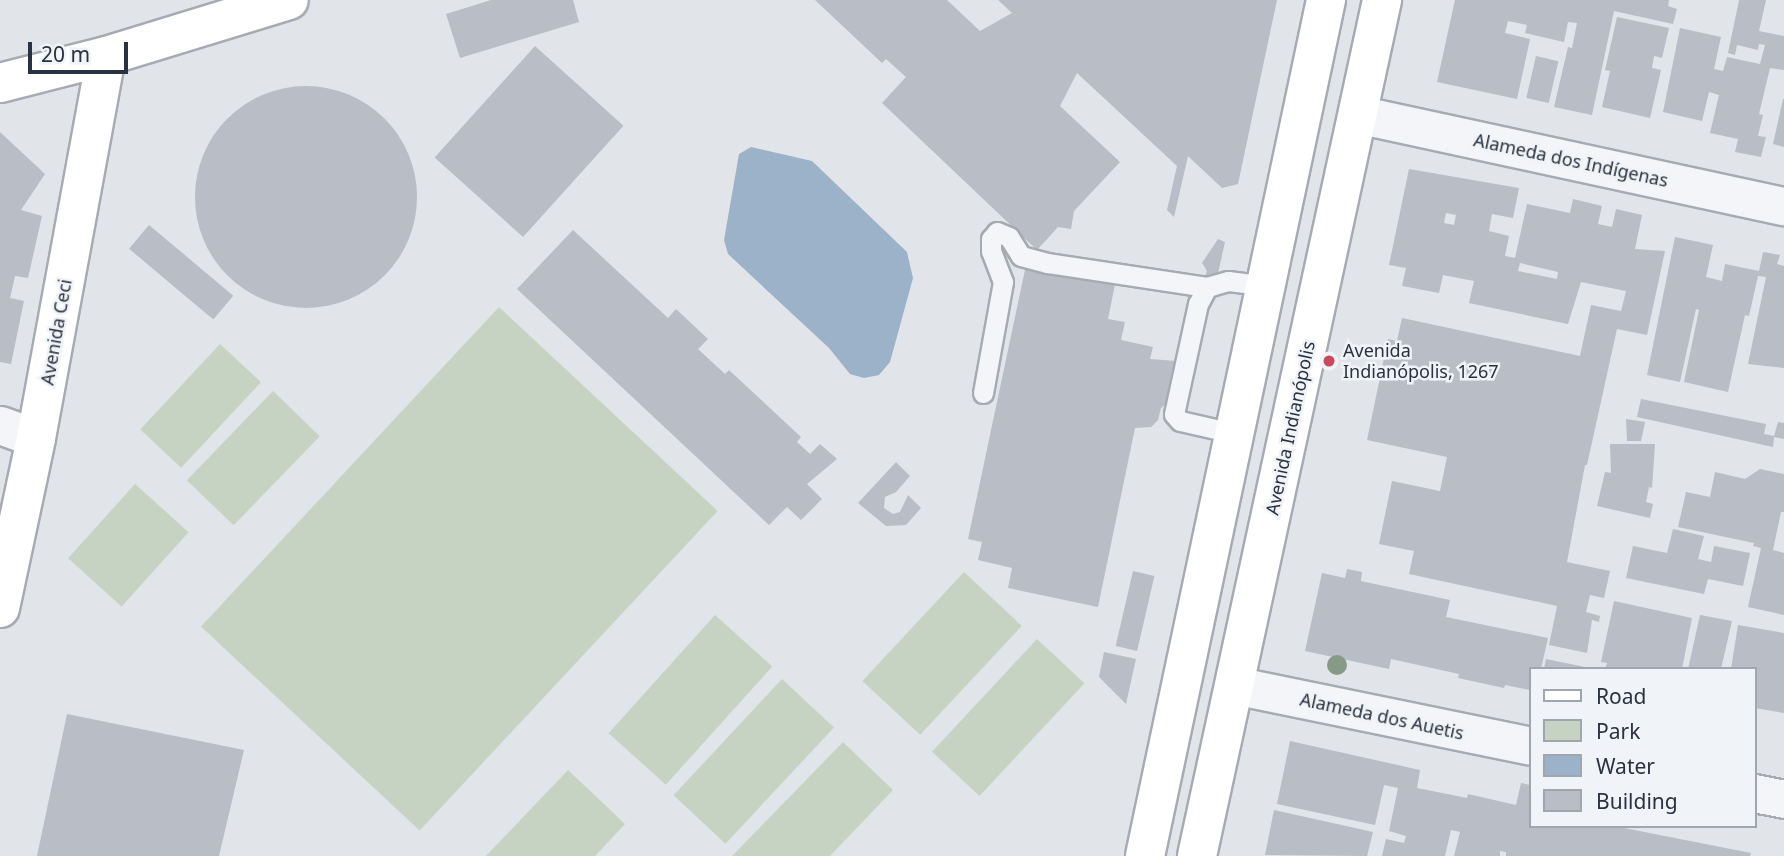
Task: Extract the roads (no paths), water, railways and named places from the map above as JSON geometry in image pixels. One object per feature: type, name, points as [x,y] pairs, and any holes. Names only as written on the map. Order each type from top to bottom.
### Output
[{"type":"main road","points":[[0,83],[106,56],[289,0]]},
{"type":"main road","points":[[1145,856],[1326,0]]},
{"type":"main road","name":"Avenida Indianópolis","points":[[1197,856],[1382,0]]},
{"type":"main road","name":"Avenida Ceci","points":[[0,608],[36,438],[106,56]]},
{"type":"street","name":"Alameda dos Indígenas","points":[[1357,114],[1784,206]]},
{"type":"street","points":[[0,425],[36,438]]},
{"type":"street","name":"Alameda dos Auetis","points":[[1234,685],[1528,746]]},
{"type":"street","points":[[1756,793],[1784,799]]},
{"type":"lane","points":[[983,393],[1003,282],[991,251],[991,239],[998,232],[1009,237],[1021,256],[1048,263],[1207,287],[1228,281],[1266,286]]},
{"type":"lane","points":[[1207,287],[1198,304],[1174,414],[1180,421],[1233,433]]},
{"type":"water","points":[[751,147],[812,161],[907,252],[913,278],[890,362],[879,375],[864,378],[850,374],[829,348],[728,254],[724,240],[739,154]]},
{"type":"place","name":"Avenida Indianópolis, 1267","points":[[1329,361]]}]
